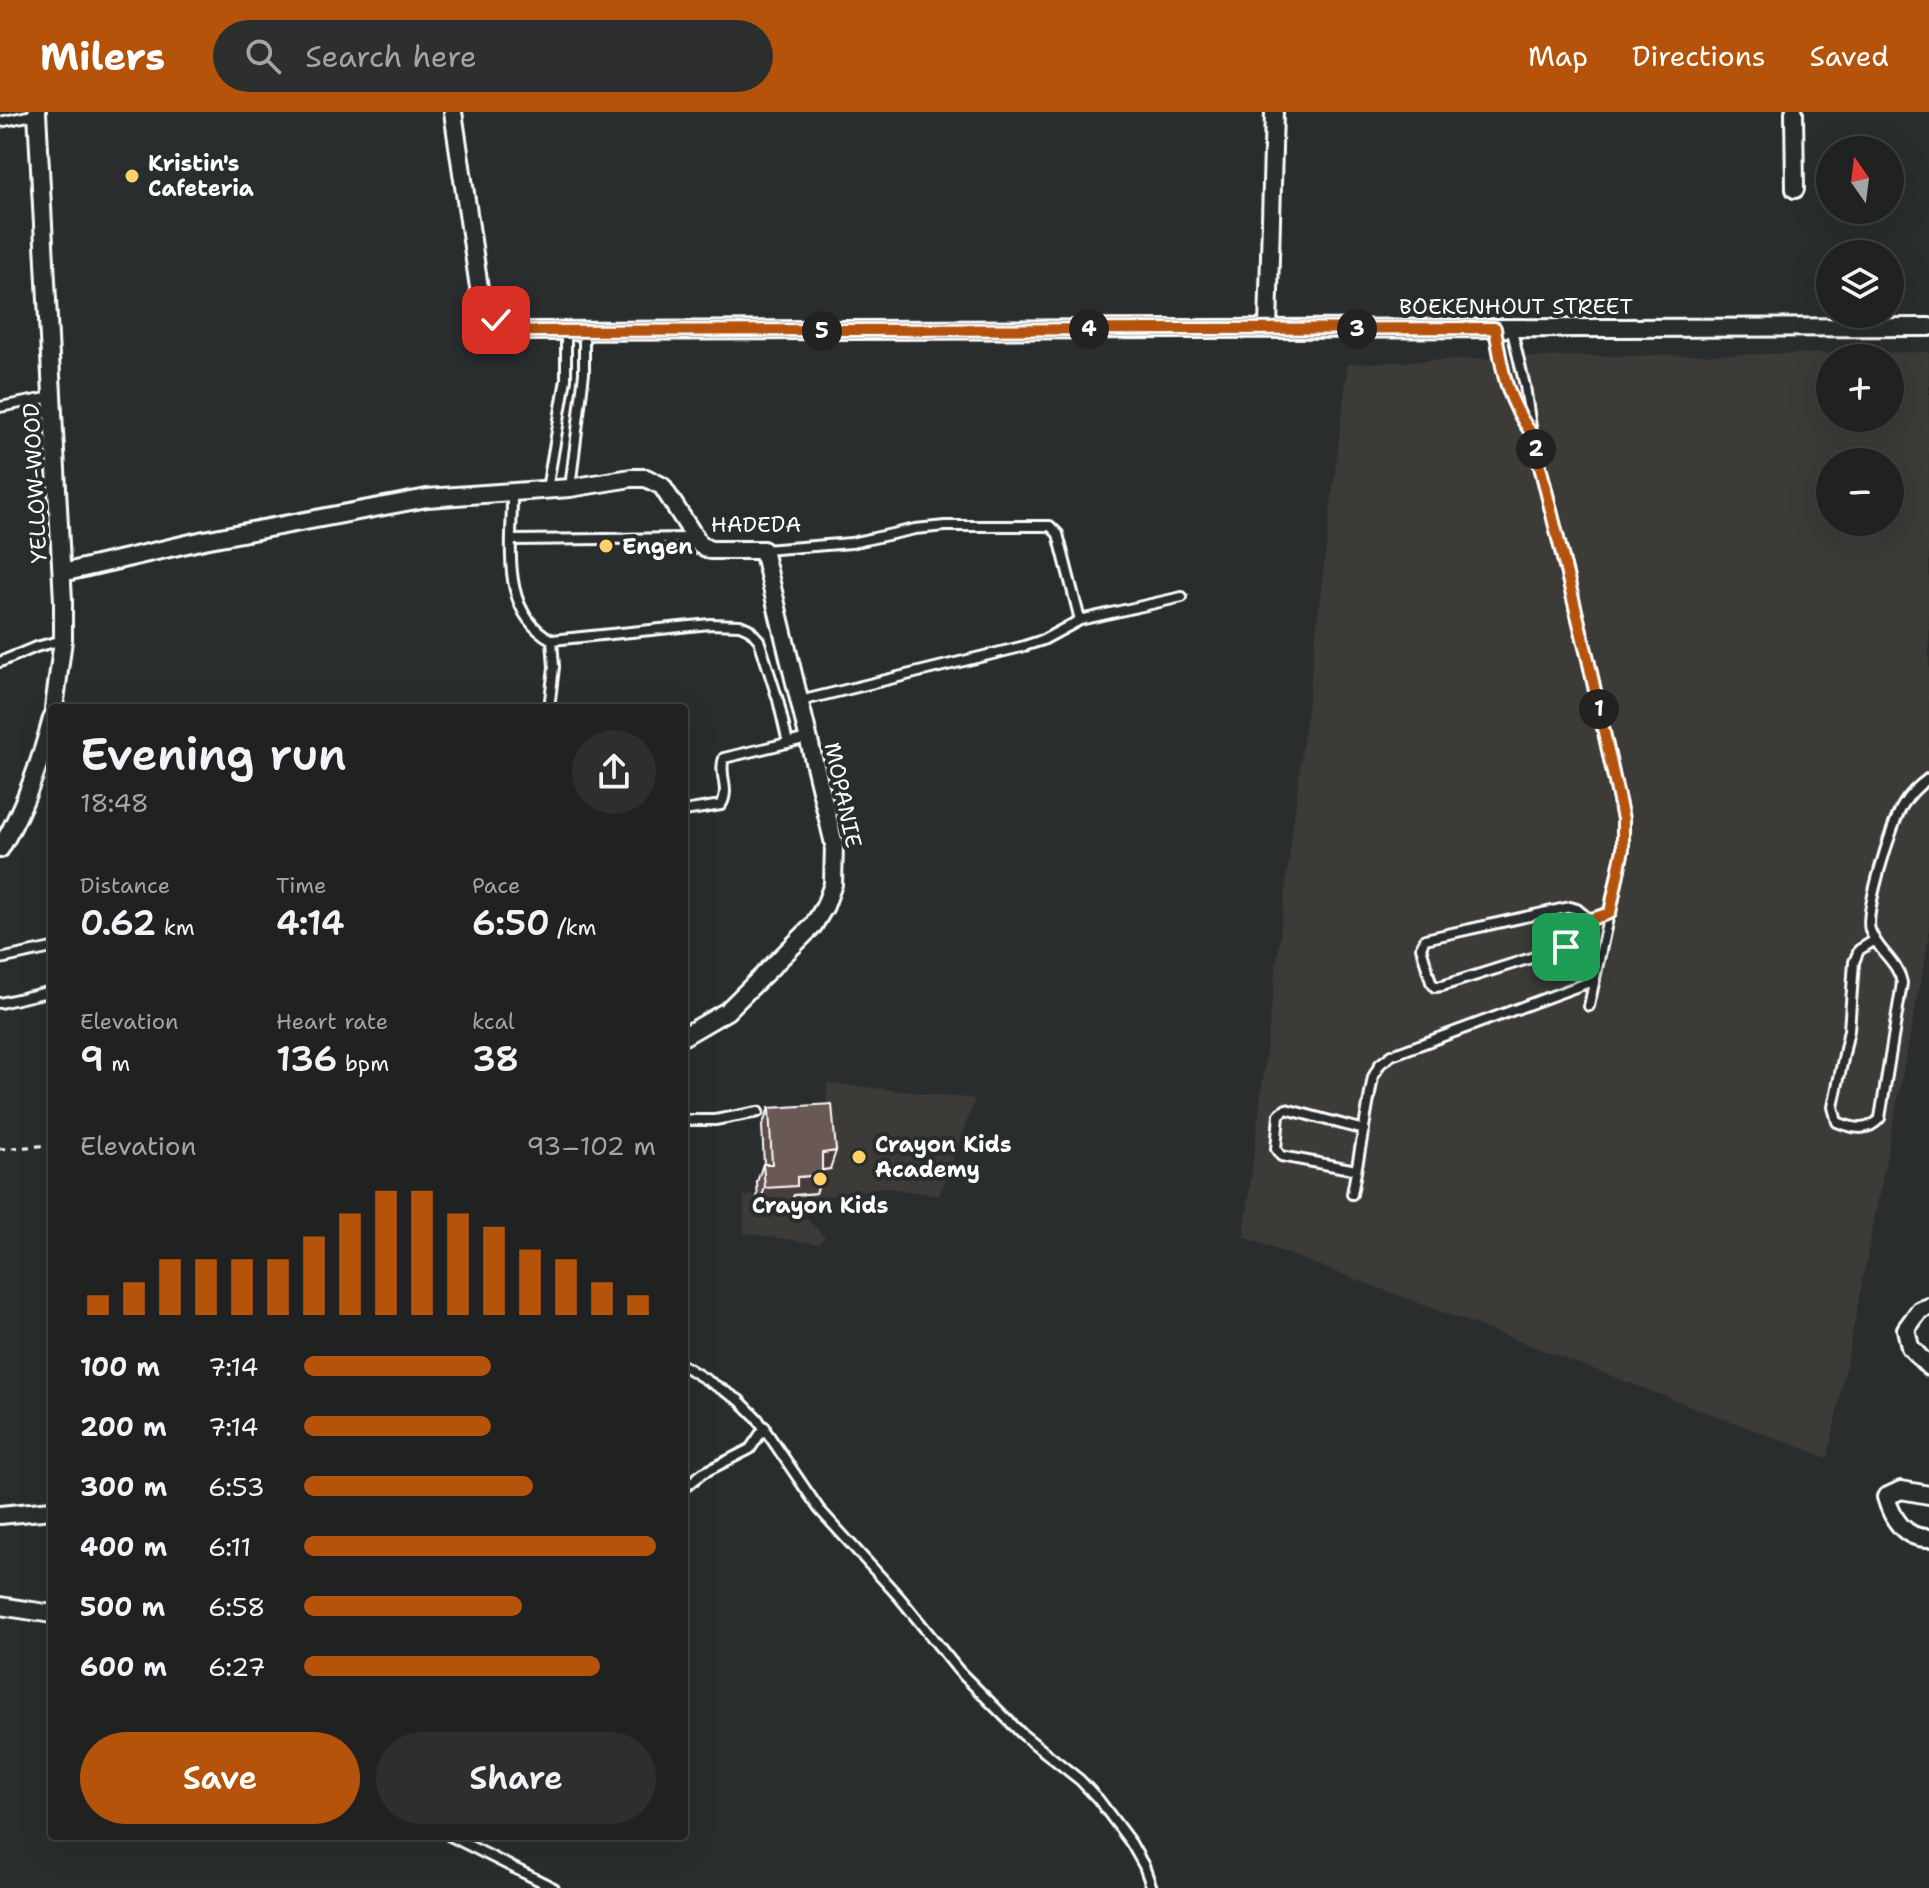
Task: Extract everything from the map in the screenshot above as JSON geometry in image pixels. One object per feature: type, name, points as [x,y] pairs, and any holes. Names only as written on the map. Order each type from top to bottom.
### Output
[{"type":"street","name":"BOEKENHOUT STREET","points":[[453,112],[481,301],[501,324],[527,331],[1929,327]]},
{"type":"street","points":[[1268,328],[1274,112]]},
{"type":"street","points":[[1794,112],[1795,189]]},
{"type":"street","name":"YELLOW-WOOD","points":[[37,113],[62,573],[63,640],[55,704]]},
{"type":"street","name":"HADEDA","points":[[62,573],[204,540],[446,496],[570,488],[631,478],[654,480],[666,491],[692,538],[700,545],[710,550],[763,550]]},
{"type":"street","name":"MOPANIE","points":[[688,1034],[727,1011],[805,934],[825,906],[834,876],[834,844],[763,550]]},
{"type":"street","points":[[0,849],[48,754]]},
{"type":"street","points":[[1929,1307],[1920,1310],[1906,1329],[1910,1347],[1929,1367]]},
{"type":"street","points":[[1929,1495],[1901,1490],[1886,1497],[1902,1529],[1921,1538],[1929,1538]]},
{"type":"street","points":[[0,1515],[48,1510]]},
{"type":"street","points":[[0,1606],[48,1613]]},
{"type":"lane","points":[[0,122],[37,113]]},
{"type":"lane","points":[[1503,327],[1527,396],[1532,434],[1588,659],[1623,819],[1623,849],[1589,1006]]},
{"type":"lane","points":[[1503,327],[1507,393],[1532,434]]},
{"type":"lane","points":[[546,490],[566,379],[566,331]]},
{"type":"lane","points":[[570,488],[584,373],[584,332]]},
{"type":"lane","points":[[0,407],[52,397]]},
{"type":"lane","points":[[512,491],[513,589],[526,618],[540,634],[552,640],[710,624],[740,625],[749,629],[759,640],[788,743]]},
{"type":"lane","name":"HADEDA","points":[[763,550],[851,543],[945,526],[1050,526],[1058,534],[1080,620]]},
{"type":"lane","points":[[513,540],[692,538]]},
{"type":"lane","points":[[800,701],[1021,647],[1043,640],[1080,620],[1182,597]]},
{"type":"lane","points":[[0,662],[63,640]]},
{"type":"lane","points":[[549,704],[554,667],[552,640]]},
{"type":"lane","points":[[688,810],[721,805],[726,793],[722,764],[726,757],[808,738]]},
{"type":"lane","points":[[1875,940],[1859,950],[1854,962],[1849,1030],[1833,1107],[1837,1122],[1862,1129],[1872,1127],[1880,1118],[1902,983],[1898,970],[1875,940],[1868,921],[1892,827],[1912,791],[1929,778]]},
{"type":"lane","points":[[1589,919],[1570,907],[1425,939],[1421,947],[1431,982],[1435,987],[1442,986],[1566,947],[1581,925],[1589,919],[1610,913]]},
{"type":"lane","points":[[0,959],[48,949]]},
{"type":"lane","points":[[1352,1194],[1373,1077],[1380,1064],[1392,1055],[1595,980]]},
{"type":"lane","points":[[0,1003],[48,992]]},
{"type":"lane","points":[[1356,1170],[1281,1156],[1276,1149],[1279,1115],[1286,1109],[1364,1130]]},
{"type":"lane","points":[[688,1120],[715,1120],[758,1112]]},
{"type":"lane","points":[[688,1368],[739,1400],[765,1427],[819,1509],[900,1598],[959,1671],[1022,1734],[1080,1780],[1098,1799],[1131,1843],[1152,1888]]},
{"type":"lane","points":[[688,1485],[703,1473],[750,1449],[765,1427]]},
{"type":"lane","points":[[458,1840],[554,1888]]},
{"type":"path","points":[[0,1149],[48,1145]]},
{"type":"shaded area","points":[[1904,352],[1929,352],[1929,938],[1828,1458],[1244,1237],[1348,364],[1519,357],[1816,353],[1816,432],[1904,432]]},
{"type":"shaded area","name":"Crayon Kids Academy","points":[[827,1083],[975,1099],[939,1196],[883,1187],[813,1199],[795,1208],[825,1237],[819,1244],[744,1233],[744,1196],[757,1195],[757,1172],[765,1171],[762,1126],[827,1122]]},
{"type":"building","points":[[832,1104],[836,1151],[822,1153],[822,1175],[797,1177],[797,1186],[765,1188],[763,1164],[772,1164],[769,1108]]},
{"type":"place","name":"Kristin's Cafeteria","points":[[132,176]]},
{"type":"place","name":"Engen","points":[[606,546]]},
{"type":"place","name":"Crayon Kids Academy","points":[[859,1157]]},
{"type":"place","name":"Crayon Kids","points":[[820,1179]]},
{"type":"route","points":[[496,320],[520,331],[1495,328],[1507,393],[1532,434],[1588,659],[1623,819],[1623,849],[1610,913],[1585,921],[1566,947]]}]
